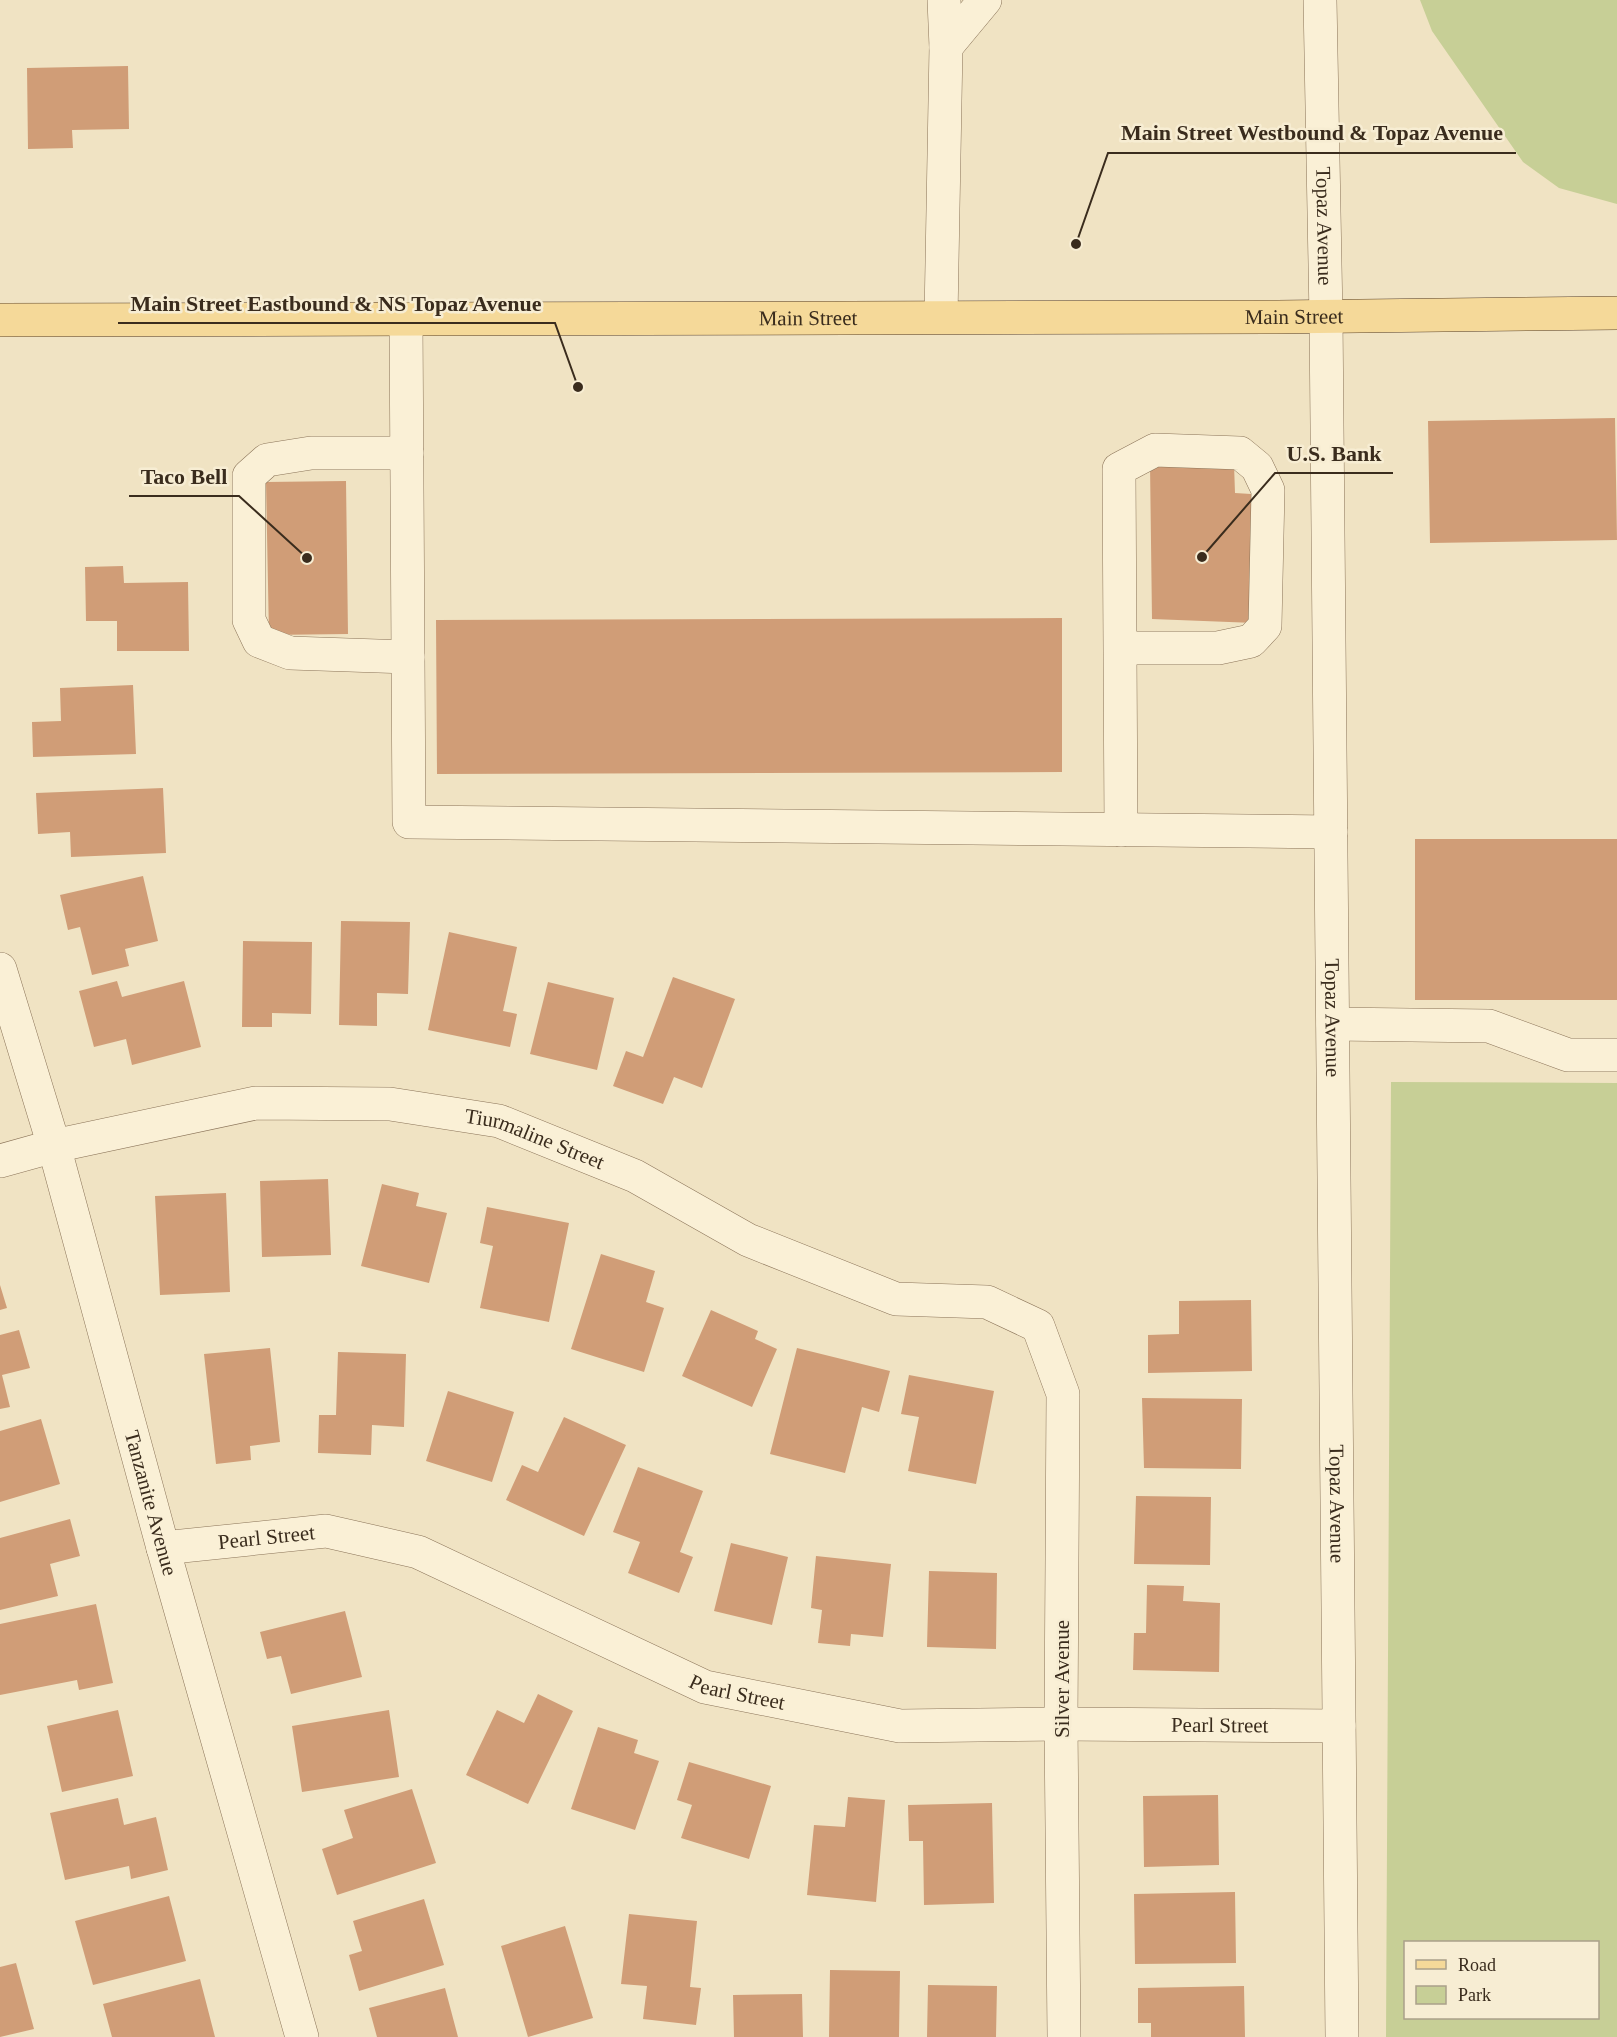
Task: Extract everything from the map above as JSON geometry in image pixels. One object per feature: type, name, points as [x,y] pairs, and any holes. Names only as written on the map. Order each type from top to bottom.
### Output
[{"type":"main road","name":"Main Street","points":[[0,320],[1326,317],[1617,313]]},
{"type":"street","points":[[941,317],[945,0]]},
{"type":"street","points":[[946,47],[986,0]]},
{"type":"street","name":"Topaz Avenue","points":[[1320,0],[1326,317],[1342,2037]]},
{"type":"street","points":[[406,319],[409,822],[1331,832]]},
{"type":"street","points":[[1121,830],[1122,648],[1119,469],[1155,450],[1240,453],[1257,467],[1268,490],[1265,626],[1251,641],[1218,648],[1122,648]]},
{"type":"street","points":[[407,453],[311,453],[267,460],[249,476],[249,621],[259,641],[290,653],[408,657]]},
{"type":"street","name":"Tanzanite Avenue","points":[[0,969],[54,1146],[163,1548],[302,2037]]},
{"type":"street","points":[[1333,1024],[1489,1026],[1568,1055],[1617,1055]]},
{"type":"street","name":"Tiurmaline Street","points":[[0,1161],[54,1146],[256,1103],[390,1104],[499,1121],[635,1176],[748,1240],[897,1299],[987,1302],[1038,1326]]},
{"type":"street","name":"Silver Avenue","points":[[1038,1326],[1063,1394],[1061,1724],[1064,2037]]},
{"type":"street","name":"Pearl Street","points":[[163,1548],[326,1531],[418,1552],[705,1687],[900,1726],[1061,1724],[1340,1726]]},
{"type":"green space","points":[[1420,0],[1617,0],[1617,204],[1559,188],[1523,162],[1432,31]]},
{"type":"green space","points":[[1391,1082],[1617,1083],[1617,2037],[1386,2037]]},
{"type":"building","points":[[128,66],[129,129],[72,130],[73,148],[28,149],[27,68]]},
{"type":"building","points":[[1615,418],[1617,540],[1430,543],[1428,421]]},
{"type":"building","points":[[1150,464],[1234,464],[1235,493],[1251,494],[1255,623],[1152,619]]},
{"type":"building","points":[[346,481],[348,634],[269,635],[266,482]]},
{"type":"building","points":[[123,566],[124,583],[188,582],[189,651],[117,651],[117,621],[86,621],[85,567]]},
{"type":"building","points":[[1062,618],[1062,772],[437,774],[436,620]]},
{"type":"building","points":[[133,685],[136,754],[33,757],[32,722],[61,721],[60,688]]},
{"type":"building","points":[[163,788],[166,853],[71,857],[70,832],[38,834],[36,793]]},
{"type":"building","points":[[1415,839],[1617,839],[1617,1000],[1415,1000]]},
{"type":"building","points":[[143,876],[158,941],[125,949],[129,966],[92,975],[80,927],[68,930],[60,895]]},
{"type":"building","points":[[341,921],[410,922],[408,994],[377,993],[377,1026],[339,1025]]},
{"type":"building","points":[[449,932],[517,947],[503,1011],[517,1014],[510,1047],[428,1030]]},
{"type":"building","points":[[243,941],[312,942],[311,1014],[272,1013],[272,1027],[242,1027]]},
{"type":"building","points":[[673,977],[735,999],[702,1088],[674,1077],[663,1104],[613,1086],[626,1051],[643,1057]]},
{"type":"building","points":[[117,981],[122,997],[184,981],[201,1047],[132,1065],[126,1039],[94,1047],[79,991]]},
{"type":"building","points":[[548,982],[614,998],[597,1070],[530,1054]]},
{"type":"building","points":[[328,1179],[331,1255],[262,1257],[260,1181]]},
{"type":"building","points":[[382,1184],[419,1193],[416,1206],[447,1213],[429,1283],[361,1266]]},
{"type":"building","points":[[226,1193],[230,1292],[160,1295],[155,1196]]},
{"type":"building","points":[[487,1207],[569,1223],[549,1322],[480,1308],[493,1246],[480,1243]]},
{"type":"building","points":[[601,1254],[655,1271],[646,1302],[664,1308],[644,1372],[571,1349]]},
{"type":"building","points":[[0,1285],[7,1308],[0,1310]]},
{"type":"building","points":[[1251,1300],[1252,1371],[1148,1373],[1148,1335],[1179,1334],[1179,1301]]},
{"type":"building","points":[[711,1310],[758,1331],[755,1339],[777,1349],[752,1407],[682,1376]]},
{"type":"building","points":[[19,1330],[30,1368],[2,1375],[10,1407],[0,1409],[0,1335]]},
{"type":"building","points":[[270,1348],[280,1442],[250,1446],[251,1460],[216,1464],[204,1354]]},
{"type":"building","points":[[797,1348],[890,1371],[879,1412],[862,1407],[845,1473],[770,1454]]},
{"type":"building","points":[[338,1352],[406,1354],[404,1427],[372,1425],[371,1455],[318,1453],[319,1415],[336,1415]]},
{"type":"building","points":[[909,1375],[994,1391],[976,1484],[908,1471],[919,1417],[901,1414]]},
{"type":"building","points":[[448,1391],[514,1412],[492,1482],[426,1461]]},
{"type":"building","points":[[1142,1398],[1242,1399],[1241,1469],[1144,1468]]},
{"type":"building","points":[[564,1417],[626,1445],[584,1536],[506,1500],[522,1465],[538,1472]]},
{"type":"building","points":[[41,1419],[60,1484],[0,1502],[0,1431]]},
{"type":"building","points":[[638,1467],[703,1491],[680,1552],[693,1557],[679,1593],[628,1573],[640,1542],[613,1532]]},
{"type":"building","points":[[1136,1496],[1211,1497],[1210,1565],[1134,1564]]},
{"type":"building","points":[[70,1519],[80,1556],[50,1564],[58,1596],[0,1610],[0,1538]]},
{"type":"building","points":[[731,1543],[788,1557],[772,1625],[714,1611]]},
{"type":"building","points":[[816,1556],[891,1564],[883,1637],[851,1634],[850,1646],[818,1643],[822,1610],[811,1608]]},
{"type":"building","points":[[929,1571],[997,1573],[996,1649],[927,1647]]},
{"type":"building","points":[[1147,1585],[1184,1586],[1183,1601],[1220,1603],[1219,1672],[1133,1670],[1134,1633],[1146,1633]]},
{"type":"building","points":[[96,1604],[113,1683],[79,1690],[77,1680],[0,1695],[0,1624]]},
{"type":"building","points":[[345,1611],[362,1677],[291,1694],[281,1656],[267,1659],[260,1632]]},
{"type":"building","points":[[538,1694],[573,1711],[528,1804],[466,1775],[497,1710],[524,1723]]},
{"type":"building","points":[[118,1710],[133,1776],[62,1792],[47,1726]]},
{"type":"building","points":[[389,1710],[399,1777],[302,1792],[292,1726]]},
{"type":"building","points":[[598,1727],[638,1740],[634,1753],[659,1761],[635,1830],[571,1809]]},
{"type":"building","points":[[689,1762],[771,1786],[749,1859],[681,1838],[692,1805],[677,1800]]},
{"type":"building","points":[[412,1789],[436,1863],[337,1895],[322,1849],[353,1838],[344,1810]]},
{"type":"building","points":[[1218,1795],[1219,1865],[1144,1867],[1143,1796]]},
{"type":"building","points":[[848,1797],[885,1800],[876,1902],[807,1895],[814,1825],[845,1827]]},
{"type":"building","points":[[118,1798],[124,1825],[156,1817],[168,1870],[131,1879],[129,1866],[65,1880],[50,1813]]},
{"type":"building","points":[[992,1803],[994,1903],[924,1905],[923,1841],[909,1841],[908,1805]]},
{"type":"building","points":[[1235,1892],[1236,1963],[1135,1964],[1134,1894]]},
{"type":"building","points":[[169,1896],[186,1961],[93,1985],[75,1921]]},
{"type":"building","points":[[424,1899],[444,1965],[359,1991],[349,1955],[362,1951],[353,1921]]},
{"type":"building","points":[[629,1914],[697,1921],[690,1987],[701,1988],[696,2025],[643,2019],[647,1986],[621,1984]]},
{"type":"building","points":[[565,1926],[593,2018],[528,2037],[501,1946]]},
{"type":"building","points":[[16,1963],[34,2029],[0,2037],[0,1967]]},
{"type":"building","points":[[830,1970],[900,1971],[899,2037],[829,2037]]},
{"type":"building","points":[[200,1979],[215,2037],[112,2037],[103,2004]]},
{"type":"building","points":[[928,1985],[997,1986],[996,2037],[927,2037]]},
{"type":"building","points":[[1244,1986],[1245,2037],[1151,2037],[1151,2023],[1138,2023],[1138,1988]]},
{"type":"building","points":[[445,1988],[458,2037],[377,2037],[369,2008]]},
{"type":"building","points":[[802,1994],[803,2037],[734,2037],[733,1995]]},
{"type":"place","name":"Main Street Westbound & Topaz Avenue","points":[[1076,244]]},
{"type":"place","name":"Main Street Eastbound & NS Topaz Avenue","points":[[578,387]]},
{"type":"place","name":"U.S. Bank","points":[[1202,557]]},
{"type":"place","name":"Taco Bell","points":[[307,558]]}]
